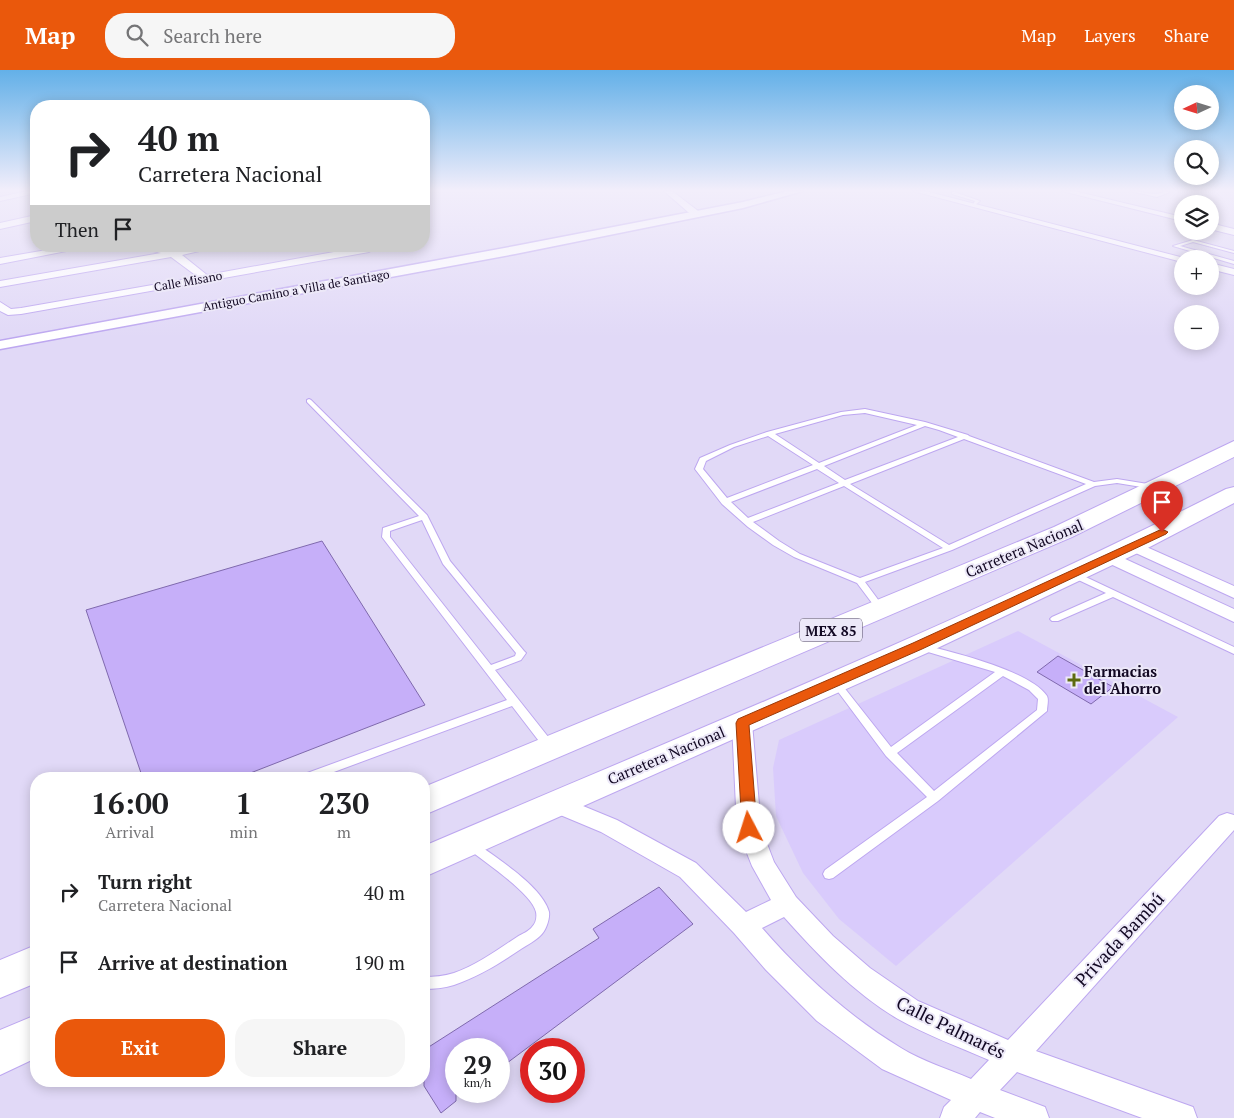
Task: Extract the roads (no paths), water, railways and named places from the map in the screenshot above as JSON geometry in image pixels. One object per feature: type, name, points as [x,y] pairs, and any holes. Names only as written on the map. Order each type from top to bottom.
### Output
[{"type":"highway","name":"Carretera Nacional","points":[[430,799],[1063,532],[1157,488],[1234,448]]},
{"type":"highway","name":"Carretera Nacional","points":[[430,859],[554,803],[917,646],[1122,552],[1234,494]]},
{"type":"highway","points":[[0,979],[30,966]]},
{"type":"highway","points":[[0,1053],[30,1039]]},
{"type":"street","points":[[0,338],[542,240]]},
{"type":"street","name":"Antiguo Camino a Villa de Santiago","points":[[0,345],[506,252],[558,240]]},
{"type":"street","points":[[1109,240],[1174,257]]},
{"type":"street","points":[[0,261],[53,252]]},
{"type":"street","points":[[0,284],[180,252],[205,278]]},
{"type":"street","name":"Calle Misano","points":[[4,308],[21,311],[350,252]]},
{"type":"street","points":[[1219,268],[1234,272]]},
{"type":"street","points":[[1122,552],[1234,593]]},
{"type":"street","points":[[1122,552],[1234,616]]},
{"type":"street","name":"Calle Palmarés","points":[[742,723],[749,828],[764,866],[787,904],[824,944],[854,970],[908,1010],[1012,1056],[1182,1118]]},
{"type":"street","points":[[554,803],[609,826],[688,870],[743,925],[775,962],[827,1012],[892,1059],[976,1096],[1034,1118]]},
{"type":"street","name":"Privada Bambú","points":[[956,1118],[1227,822]]},
{"type":"street","points":[[743,925],[787,904]]},
{"type":"lane","points":[[1234,252],[1193,241],[1175,246],[1234,263]]},
{"type":"lane","points":[[309,401],[424,517],[446,562],[521,653],[518,658],[489,669]]},
{"type":"lane","points":[[881,609],[860,581],[789,551],[748,522],[725,502],[700,469],[703,460],[732,446],[769,434],[843,413],[866,411],[926,424],[966,436],[1093,484]]},
{"type":"lane","points":[[725,502],[926,424]]},
{"type":"lane","points":[[769,434],[949,548]]},
{"type":"lane","points":[[748,522],[966,436]]},
{"type":"lane","points":[[860,581],[949,548],[1093,484],[1117,481],[1157,488]]},
{"type":"lane","points":[[424,517],[386,530],[386,536],[551,749]]},
{"type":"lane","points":[[1073,574],[1234,652]]},
{"type":"lane","points":[[1055,619],[1112,594]]},
{"type":"lane","points":[[829,874],[934,798],[1042,711],[1043,698],[1037,692],[1002,672],[917,646]]},
{"type":"lane","points":[[890,753],[1002,672]]},
{"type":"lane","points":[[836,682],[890,753],[934,798]]},
{"type":"lane","points":[[322,772],[514,701]]},
{"type":"lane","points":[[430,984],[436,985],[458,979],[536,932],[542,924],[543,913],[534,896],[467,842]]},
{"type":"place","name":"Farmacias del Ahorro","points":[[1074,680]]}]
